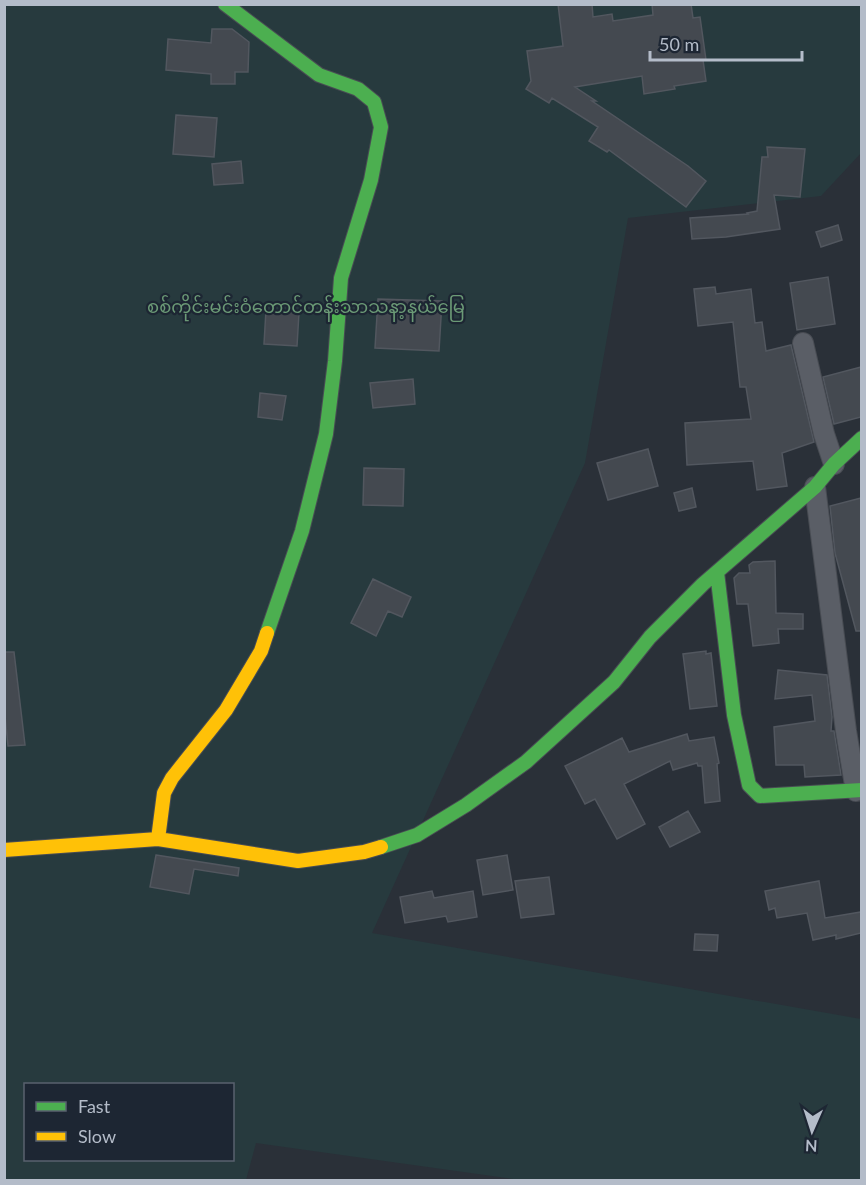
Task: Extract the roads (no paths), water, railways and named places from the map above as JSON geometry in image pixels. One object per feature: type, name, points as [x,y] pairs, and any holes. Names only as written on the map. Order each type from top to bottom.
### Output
[{"type":"street","points":[[158,839],[164,793],[172,778],[226,711],[261,651],[298,541],[326,434],[335,361],[341,278],[371,180],[381,127],[374,102],[358,89],[319,75],[225,4]]},
{"type":"street","points":[[803,343],[824,434],[834,464]]},
{"type":"street","points":[[4,850],[158,839],[298,861],[364,852],[417,835],[466,805],[526,762],[614,681],[657,630],[703,584],[815,487],[834,464],[861,438]]},
{"type":"street","points":[[717,572],[734,715],[749,784],[760,796],[859,790],[846,731],[815,487]]},
{"type":"park label","name":"စစ်ကိုင်းမင်းဝံတောင်တန်းသာသနာ့နယ်မြေ","points":[[306,307]]}]
